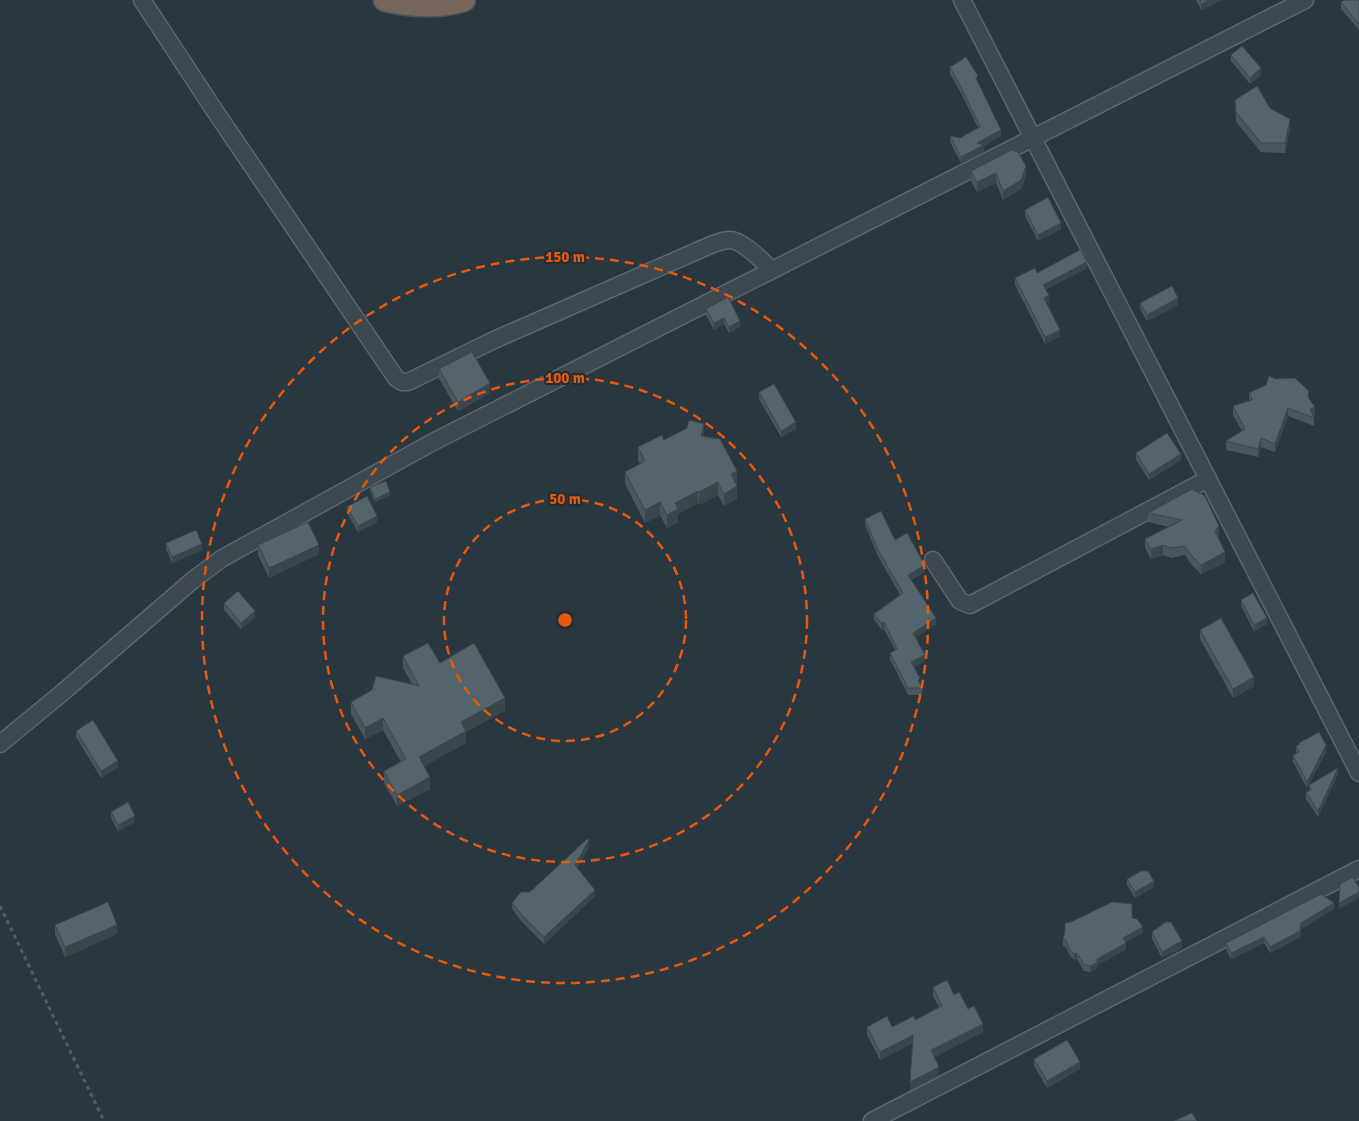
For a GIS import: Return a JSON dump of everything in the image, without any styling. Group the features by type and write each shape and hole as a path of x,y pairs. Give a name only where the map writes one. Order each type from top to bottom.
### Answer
{"highway":[{"path":"386,0 436,5 456,3 464,0"}],"street":[{"path":"142,0 385,362 396,378 402,382 408,382 494,340 713,244 730,239 738,242 748,248 772,270"},
{"path":"962,0 1359,773"},
{"path":"0,744 62,694 193,580 221,560 434,442 1305,0"},
{"path":"933,560 960,601 970,605 1208,479"},
{"path":"872,1121 1359,869"}],"path":[{"path":"0,906 104,1121"}],"building":[{"path":"1200,0 1209,0 1201,4"},
{"path":"1344,0 1359,0 1359,24 1341,2"},
{"path":"1242,46 1261,68 1250,78 1231,55"},
{"path":"966,57 978,76 976,78 1001,130 977,143 984,145 961,157 950,136 960,138 980,127 950,67"},
{"path":"1257,86 1270,108 1290,119 1285,143 1261,143 1236,112 1235,100"},
{"path":"1012,150 1018,152 1026,166 1021,180 1003,191 996,173 977,182 971,171"},
{"path":"1048,197 1061,223 1038,235 1025,210"},
{"path":"1080,250 1087,262 1043,285 1049,295 1044,298 1060,330 1045,337 1015,278 1035,268 1037,273"},
{"path":"1172,286 1178,298 1147,315 1140,303"},
{"path":"728,297 740,321 729,327 724,318 714,323 706,309"},
{"path":"472,352 490,383 458,402 439,369"},
{"path":"1269,376 1275,379 1295,378 1309,391 1308,397 1315,407 1310,409 1314,418 1288,408 1275,444 1261,438 1258,449 1226,441 1245,429 1233,406 1252,400 1249,393 1266,385"},
{"path":"774,384 796,422 781,431 759,392"},
{"path":"689,420 704,424 701,436 720,439 737,471 731,474 737,486 724,494 718,482 675,503 678,509 667,515 660,502 645,510 625,472 645,461 638,447 662,435 664,440 687,428"},
{"path":"1167,433 1181,454 1149,474 1136,453"},
{"path":"386,481 390,492 375,499 370,487"},
{"path":"1192,489 1205,496 1219,526 1215,531 1225,552 1201,565 1185,546 1172,548 1163,545 1151,549 1145,539 1182,520 1148,513"},
{"path":"367,496 377,516 358,526 347,507"},
{"path":"881,511 895,540 907,533 925,565 908,575 936,618 913,633 925,655 911,662 920,678 918,680 922,688 908,688 890,653 897,649 884,622 882,624 874,614 903,593 878,550 865,519"},
{"path":"308,522 319,545 269,568 258,545"},
{"path":"196,530 202,544 172,557 166,543"},
{"path":"238,591 255,611 241,623 224,603"},
{"path":"1253,593 1267,618 1254,625 1241,600"},
{"path":"1221,618 1254,677 1233,689 1200,630"},
{"path":"428,643 440,663 474,643 505,698 461,722 466,731 419,757 430,777 397,795 384,771 406,759 383,718 365,728 351,702 372,690 376,676 419,686 403,656"},
{"path":"93,720 118,761 101,771 76,731"},
{"path":"1319,732 1326,745 1307,782 1293,755 1299,752 1296,746 1299,743"},
{"path":"1338,768 1318,811 1306,792 1311,790 1309,785"},
{"path":"128,802 135,816 118,825 111,812"},
{"path":"587,839 589,840 575,865 595,890 544,937 512,903 521,892 530,892"},
{"path":"1141,871 1148,871 1154,881 1135,892 1127,879"},
{"path":"1353,877 1359,892 1339,903 1340,884"},
{"path":"1321,894 1334,903 1301,923 1300,931 1270,947 1264,937 1231,953 1226,943"},
{"path":"108,902 117,925 65,947 55,925"},
{"path":"1112,902 1132,904 1132,918 1137,919 1143,927 1123,938 1126,943 1097,959 1097,963 1090,966 1084,965 1077,953 1074,954 1066,940 1063,940 1065,923 1071,922"},
{"path":"1166,922 1171,922 1182,941 1162,952 1152,932"},
{"path":"947,980 954,995 959,992 968,1009 974,1006 983,1024 931,1050 939,1067 910,1082 913,1035 880,1052 867,1027 887,1016 892,1027 914,1016 915,1020 942,1006 933,987"},
{"path":"1067,1040 1080,1062 1047,1081 1034,1059"},
{"path":"1192,1113 1197,1121 1174,1121"}]}
